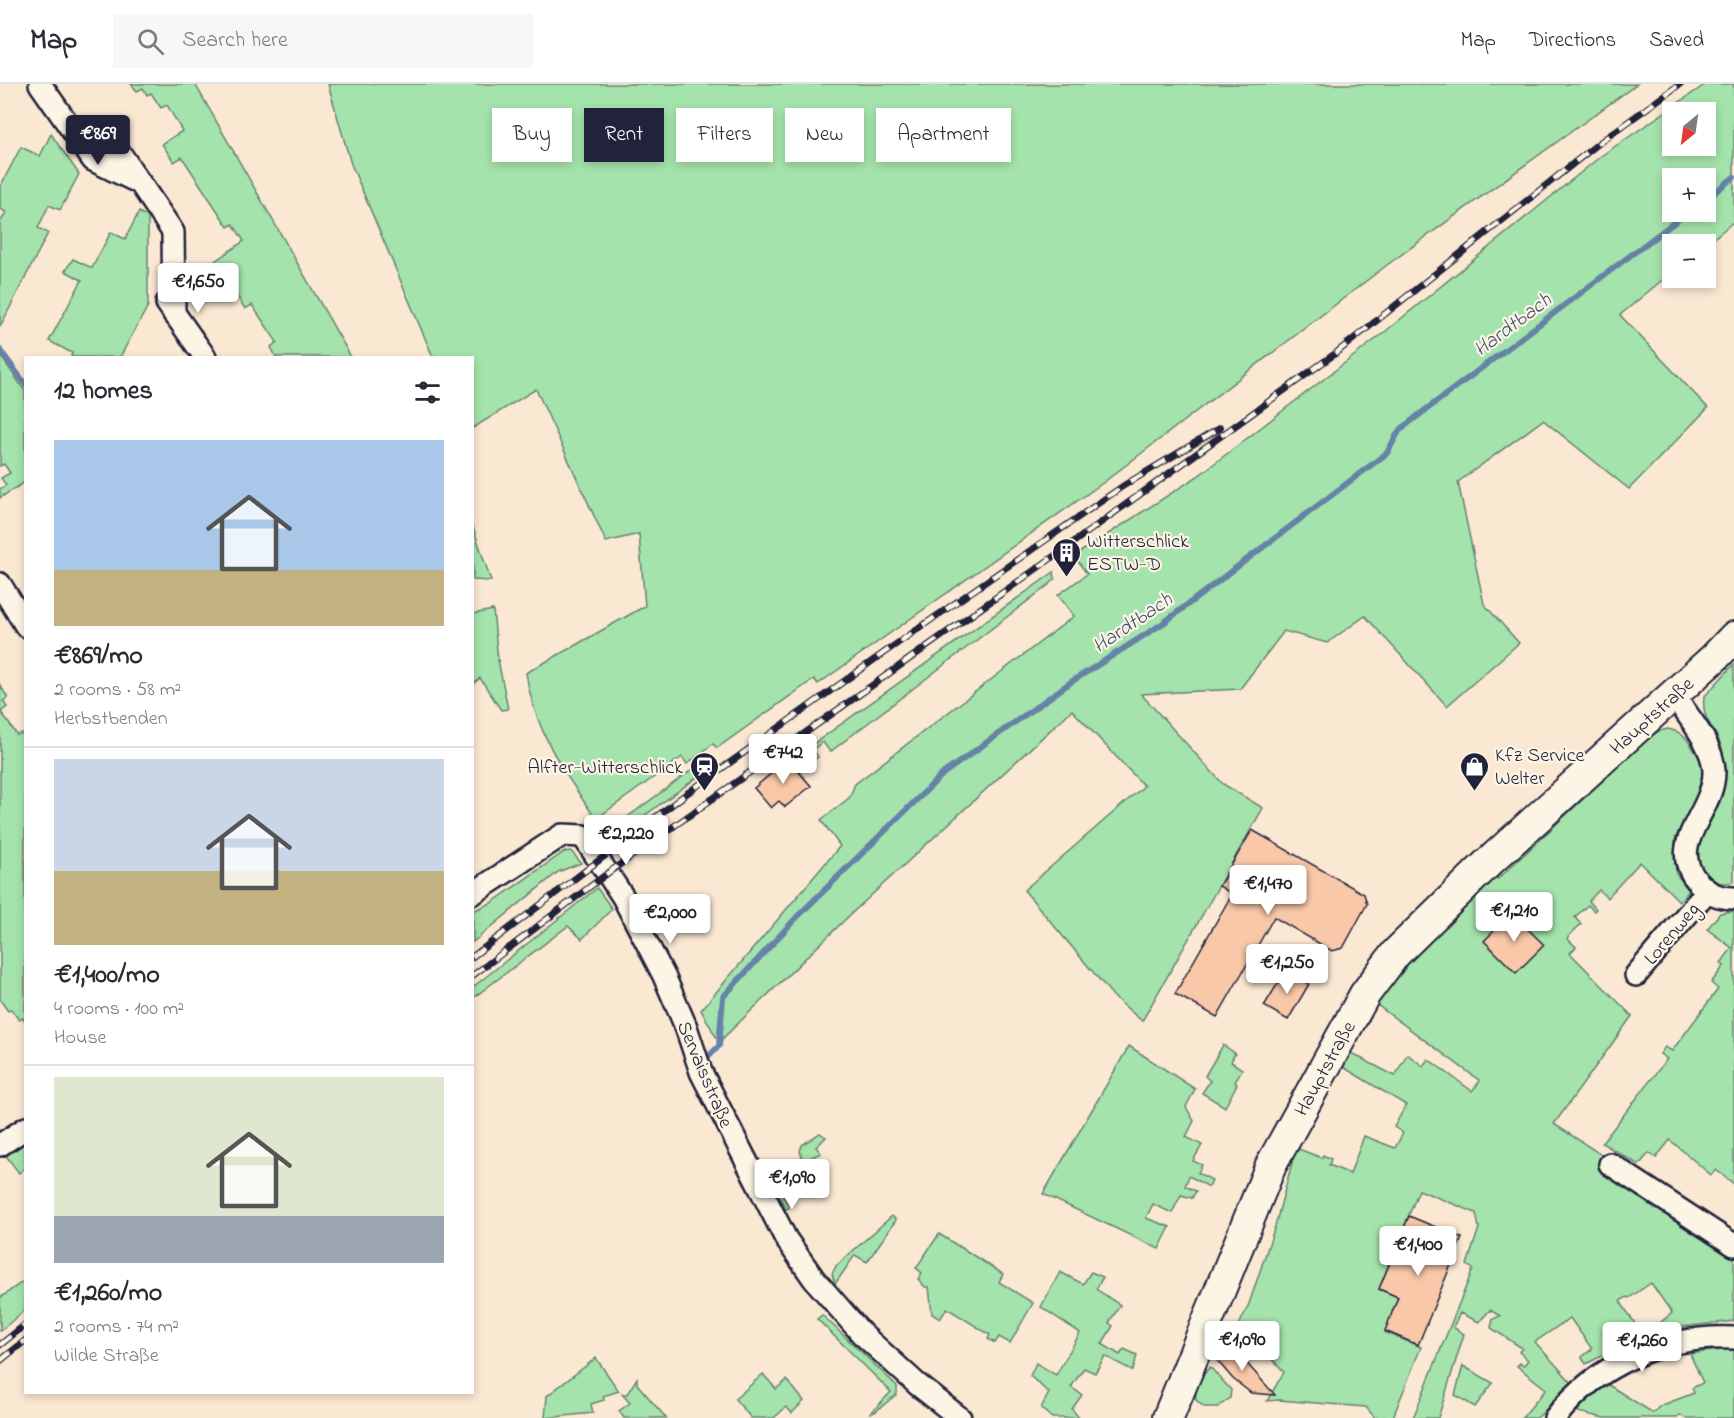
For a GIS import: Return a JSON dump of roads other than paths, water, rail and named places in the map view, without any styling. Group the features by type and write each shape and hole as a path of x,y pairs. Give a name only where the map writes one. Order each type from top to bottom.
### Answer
{"main road":[{"name":"Hauptstraße","path":"1168,1418 1271,1165 1365,994 1396,953 1480,870 1674,695 1734,637"}],"street":[{"path":"40,84 93,159 140,183 157,209 160,293 204,356"},
{"path":"0,585 24,623"},
{"name":"Lorenweg","path":"1674,695 1708,749 1714,771 1712,789 1687,841 1685,856 1690,873 1707,891 1716,896 1734,898"},
{"name":"Servaisstraße","path":"474,893 562,835 583,836 623,897 664,976 686,1027 701,1072 786,1239 814,1279 862,1334 917,1384 960,1418"},
{"name":"Lorenweg","path":"1636,975 1707,891"},
{"path":"0,1144 24,1129"},
{"path":"1610,1164 1734,1245"},
{"path":"1555,1418 1596,1376 1628,1357 1663,1346 1714,1337 1734,1338"}],"waterway":[{"name":"Hardtbach","path":"1716,191 1734,177"},
{"name":"Hardtbach","path":"707,1058 719,1046 723,997 797,917 944,773 1071,682 1162,624 1387,453 1399,431 1415,418 1675,222"},
{"path":"0,350 24,382"}],"railway":[{"path":"474,974 608,873 1336,353 1599,143 1680,84"},
{"path":"474,955 686,794 885,652 1123,486 1220,428"},
{"path":"0,1345 24,1326"},
{"path":"0,1361 24,1342"}],"place":[{"name":"Witterschlick ESTW-D","path":"1066,578"},
{"name":"Alfter-Witterschlick","path":"704,792"},
{"name":"Kfz Service Welter","path":"1474,792"}]}
